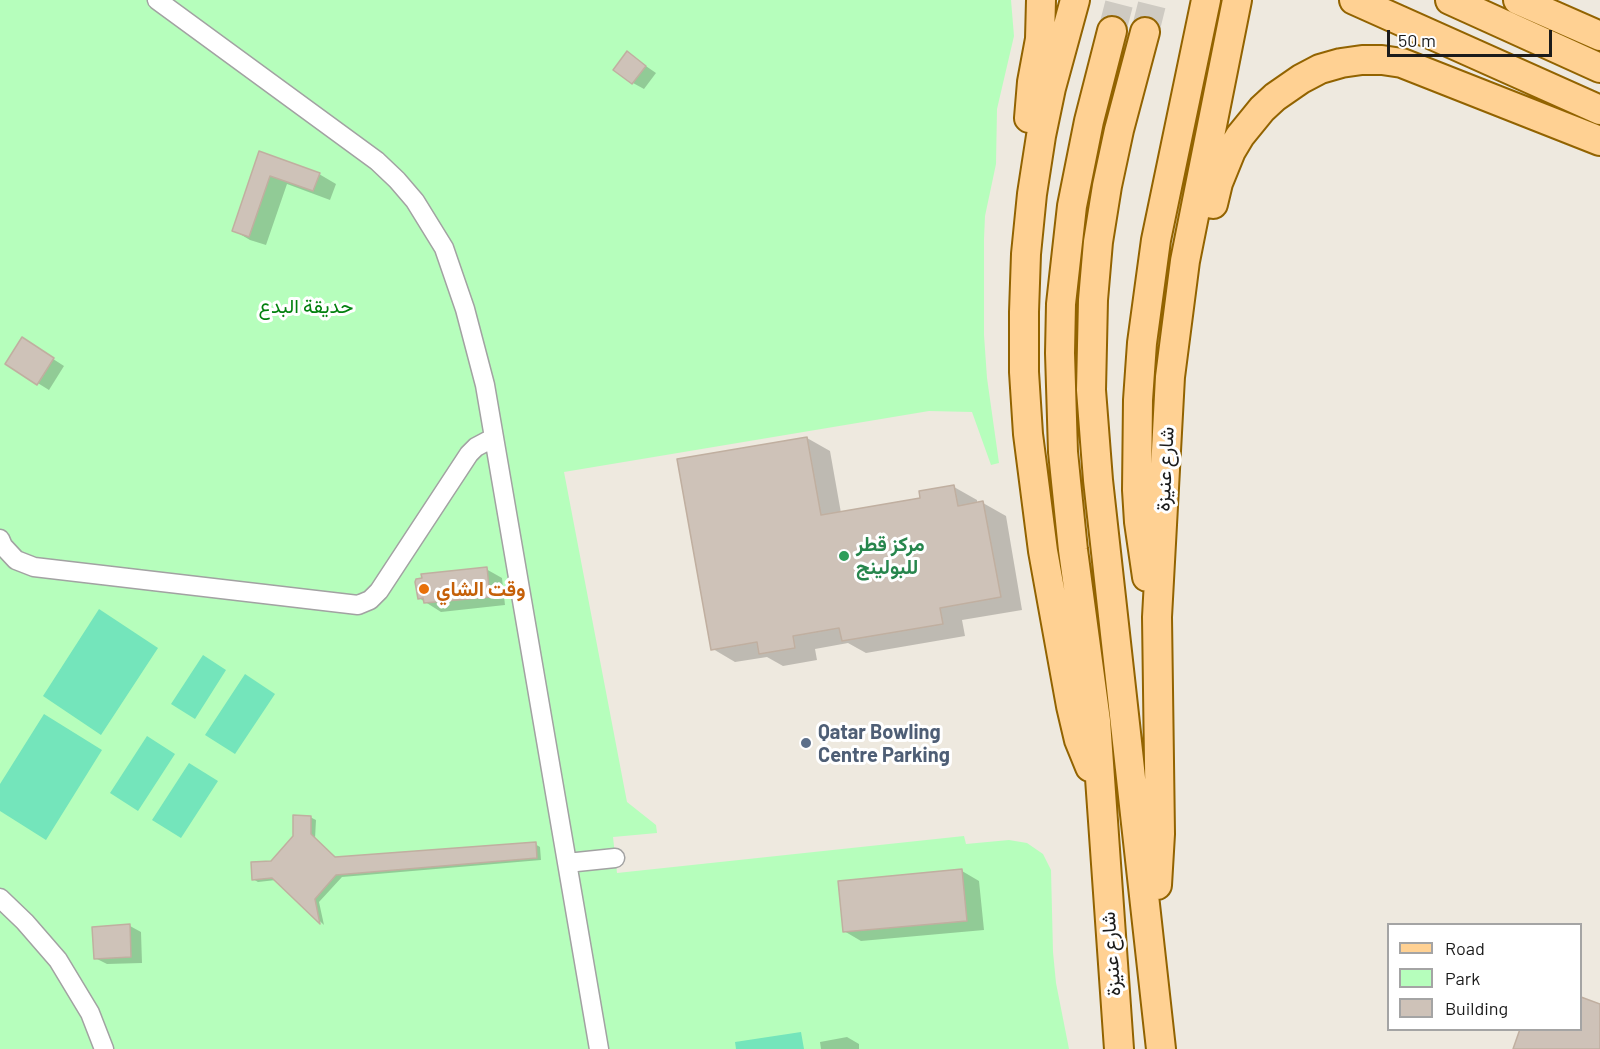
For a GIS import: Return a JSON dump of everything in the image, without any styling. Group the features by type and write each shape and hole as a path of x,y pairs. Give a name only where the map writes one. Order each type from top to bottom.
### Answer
{"main road":[{"path":"1032,194 1029,166 1029,110 1040,39 1041,0"},
{"name":"شارع عنيزة","path":"1075,0 1051,88 1032,194 1026,254 1025,382 1035,495 1052,607 1072,714 1082,748 1101,787"},
{"path":"1157,617 1143,554 1137,490 1138,400 1142,343 1156,240 1206,0"},
{"name":"شارع عنيزة","path":"1150,944 1160,834 1157,617 1166,435 1176,320 1195,203 1237,0"},
{"path":"1450,0 1600,68"},
{"path":"1518,0 1600,36"},
{"path":"1361,2 1600,110"},
{"name":"شارع عنيزة","path":"1112,31 1089,121 1072,206 1062,294 1060,403 1065,471 1096,721 1119,1049"},
{"name":"شارع عنيزة","path":"1145,32 1107,186 1098,242 1091,345 1095,446 1161,1049"},
{"path":"1176,320 1198,269 1218,183 1235,143 1250,122 1275,97 1320,69 1362,60 1402,63 1600,141"}],"street":[{"path":"157,0 356,144 391,173 415,201 444,248 454,273 476,347 599,1049"},
{"path":"0,539 16,560 34,567 358,605 370,600 379,591 469,454 476,447 493,438"},
{"path":"567,862 615,858"},
{"path":"0,898 25,922 58,960 90,1012 104,1049"}],"green space":[{"name":"حديقة البدع","path":"0,0 1011,0 1014,36 997,109 996,164 985,216 984,239 984,335 987,378 999,463 991,465 972,412 929,411 564,472 627,802 656,825 657,833 613,837 617,873 964,836 966,844 1009,840 1027,843 1043,854 1051,870 1056,983 1069,1049 0,1049"},
{"path":"99,609 158,648 101,735 43,696"},
{"path":"203,655 226,670 195,719 171,704"},
{"path":"245,674 275,694 235,754 205,735"},
{"path":"44,714 102,750 46,840 0,811 0,784"},
{"path":"147,736 175,754 138,811 110,793"},
{"path":"189,763 218,781 181,838 152,820"},
{"path":"801,1032 804,1049 736,1049 735,1042"}],"building":[{"path":"627,51 646,66 632,84 613,70"},
{"path":"259,151 320,173 313,191 270,176 249,237 232,231"},
{"path":"22,337 54,358 37,385 5,364"},
{"name":"مركز قطر للبولينج","path":"807,437 821,515 920,498 919,491 954,485 958,506 983,501 1001,597 940,608 943,624 842,641 839,628 793,636 795,648 759,654 757,642 711,650 677,459"},
{"path":"487,567 490,597 424,603 423,598 418,599 415,582 416,579 422,578 421,574"},
{"path":"293,815 311,816 311,834 335,857 536,842 537,858 336,875 315,899 320,924 272,878 252,880 251,862 271,861 293,836"},
{"path":"962,869 967,921 843,932 838,881"},
{"path":"130,924 131,957 94,959 92,927"},
{"path":"1582,997 1600,1004 1600,1049 1513,1049 1519,1031 1582,1031"}],"tunnel":[{"path":"1112,31 1120,0"},
{"path":"1145,32 1153,0"}],"place":[{"name":"مركز قطر للبولينج","path":"844,556"},
{"name":"وقت الشاي","path":"424,589"},
{"name":"Qatar Bowling Centre Parking","path":"806,743"}]}
